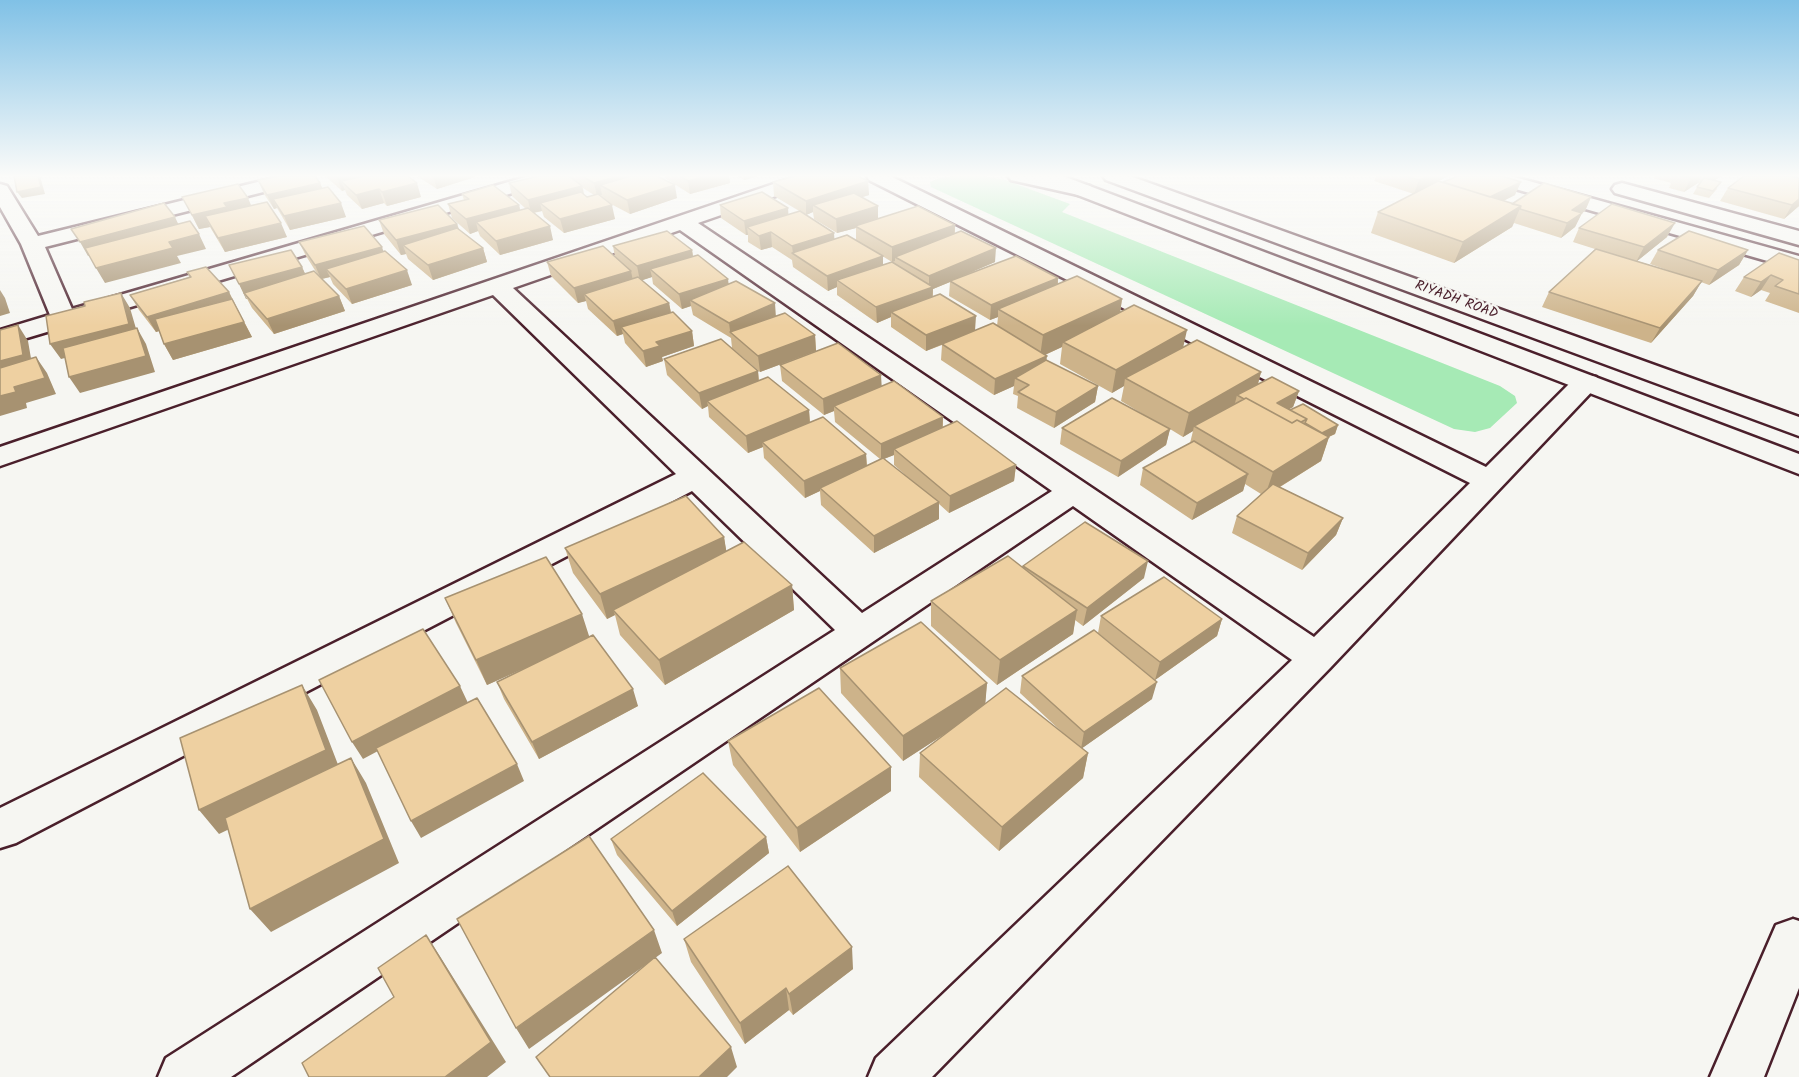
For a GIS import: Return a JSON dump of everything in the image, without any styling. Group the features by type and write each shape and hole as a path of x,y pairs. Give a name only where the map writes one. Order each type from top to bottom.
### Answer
{"street":[{"path":"21,226 32,244 64,319"},
{"path":"32,244 103,226"},
{"path":"0,338 379,226"},
{"path":"0,457 666,226"},
{"path":"689,226 1076,490 1317,658"},
{"path":"977,226 1490,481"},
{"path":"1179,226 1799,465"},
{"name":"RIYADH ROAD","path":"1250,226 1799,427"},
{"path":"1669,226 1799,263"},
{"path":"1757,226 1799,238"},
{"path":"497,286 859,632"},
{"path":"895,1077 1317,658 1586,383"},
{"path":"0,829 697,476"},
{"path":"185,1077 1076,490"},
{"path":"1737,1077 1793,942 1799,945"}],"green space":[{"path":"1016,226 1098,226 1500,386 1515,396 1517,403 1490,428 1475,432 1454,429"}],"building":[{"path":"81,226 140,226 80,242 71,229"},
{"path":"170,226 194,226 199,234 169,242 173,248 96,268 85,248"},
{"path":"211,226 267,226 218,238"},
{"path":"364,226 382,247 315,265 299,242"},
{"path":"384,226 448,226 396,240"},
{"path":"480,226 549,226 496,241"},
{"path":"824,226 834,233 792,246 771,232 759,236 747,227"},
{"path":"855,226 951,226 892,247"},
{"path":"1418,226 1488,226 1463,242"},
{"path":"1581,226 1671,226 1644,247 1579,228"},
{"path":"457,228 483,248 428,265 403,245"},
{"path":"667,231 692,250 637,266 613,246"},
{"path":"961,231 996,248 929,276 895,257"},
{"path":"1689,231 1748,250 1718,270 1658,250"},
{"path":"847,235 883,256 827,276 792,253"},
{"path":"603,246 631,271 574,288 547,262"},
{"path":"1596,249 1702,281 1660,328 1549,292"},
{"path":"291,250 302,267 239,284 229,265"},
{"path":"385,251 407,270 346,289 326,269"},
{"path":"1779,253 1799,260 1799,294 1775,286 1783,280 1771,275 1761,282 1744,277"},
{"path":"698,255 728,279 679,294 650,269"},
{"path":"1016,256 1058,278 991,305 950,281"},
{"path":"892,262 933,287 876,307 837,280"},
{"path":"206,267 229,292 147,317 130,295 191,277 187,272"},
{"path":"314,271 339,296 267,319 244,293"},
{"path":"1077,276 1122,299 1043,335 998,309"},
{"path":"638,277 669,303 613,321 584,294"},
{"path":"736,281 775,303 729,323 690,300"},
{"path":"121,293 129,324 50,344 46,316 85,306 84,302"},
{"path":"940,294 976,316 926,335 891,312"},
{"path":"232,299 244,322 164,344 155,319"},
{"path":"1134,305 1187,330 1116,370 1063,342"},
{"path":"673,312 692,331 656,342 660,346 643,351 621,327"},
{"path":"785,313 815,335 758,356 730,332"},
{"path":"993,323 1047,356 995,379 942,344"},
{"path":"18,325 23,355 0,361 0,330"},
{"path":"137,328 146,356 69,377 63,348"},
{"path":"721,339 758,371 699,393 664,359"},
{"path":"1197,340 1261,372 1189,413 1125,378"},
{"path":"838,343 881,375 823,399 780,365"},
{"path":"36,357 45,378 14,387 16,392 0,396 0,368"},
{"path":"1046,360 1098,386 1056,412 1018,392 1029,385 1015,378"},
{"path":"768,377 809,410 746,436 707,401"},
{"path":"1272,377 1299,391 1277,403 1307,419 1292,423 1237,395"},
{"path":"894,381 943,417 881,444 834,406"},
{"path":"1112,398 1170,429 1121,461 1062,428"},
{"path":"1246,398 1292,423 1297,420 1329,437 1273,472 1194,426"},
{"path":"1303,404 1338,425 1322,433 1305,423 1307,419 1290,410"},
{"path":"823,417 866,454 804,481 762,442"},
{"path":"957,421 1016,465 950,496 894,449"},
{"path":"1194,441 1248,474 1197,503 1143,468"},
{"path":"883,458 939,502 874,536 820,488"},
{"path":"1273,484 1343,518 1308,553 1237,516"},
{"path":"686,496 724,537 600,594 565,548"},
{"path":"1085,522 1148,561 1087,608 1023,566"},
{"path":"744,542 792,585 659,660 613,610"},
{"path":"1008,556 1077,610 1000,660 931,601"},
{"path":"546,557 582,614 476,660 445,598"},
{"path":"1164,577 1222,619 1160,662 1101,616"},
{"path":"921,622 987,683 903,736 840,668"},
{"path":"423,629 460,686 352,742 319,680"},
{"path":"1094,630 1157,682 1084,732 1022,676"},
{"path":"593,635 633,689 532,742 497,682"},
{"path":"302,685 326,750 199,810 180,738"},
{"path":"819,688 891,767 797,828 728,741"},
{"path":"1006,688 1088,753 1002,827 920,753"},
{"path":"477,698 517,764 411,821 376,748"},
{"path":"351,758 384,839 250,909 225,818"},
{"path":"703,773 766,837 672,911 611,839"},
{"path":"589,836 654,930 516,1028 457,919"},
{"path":"788,866 852,947 789,994 786,988 740,1023 684,939"},
{"path":"426,935 491,1042 445,1077 309,1077 302,1063 394,997 378,968"},
{"path":"655,957 731,1047 699,1077 550,1077 536,1057"}]}
